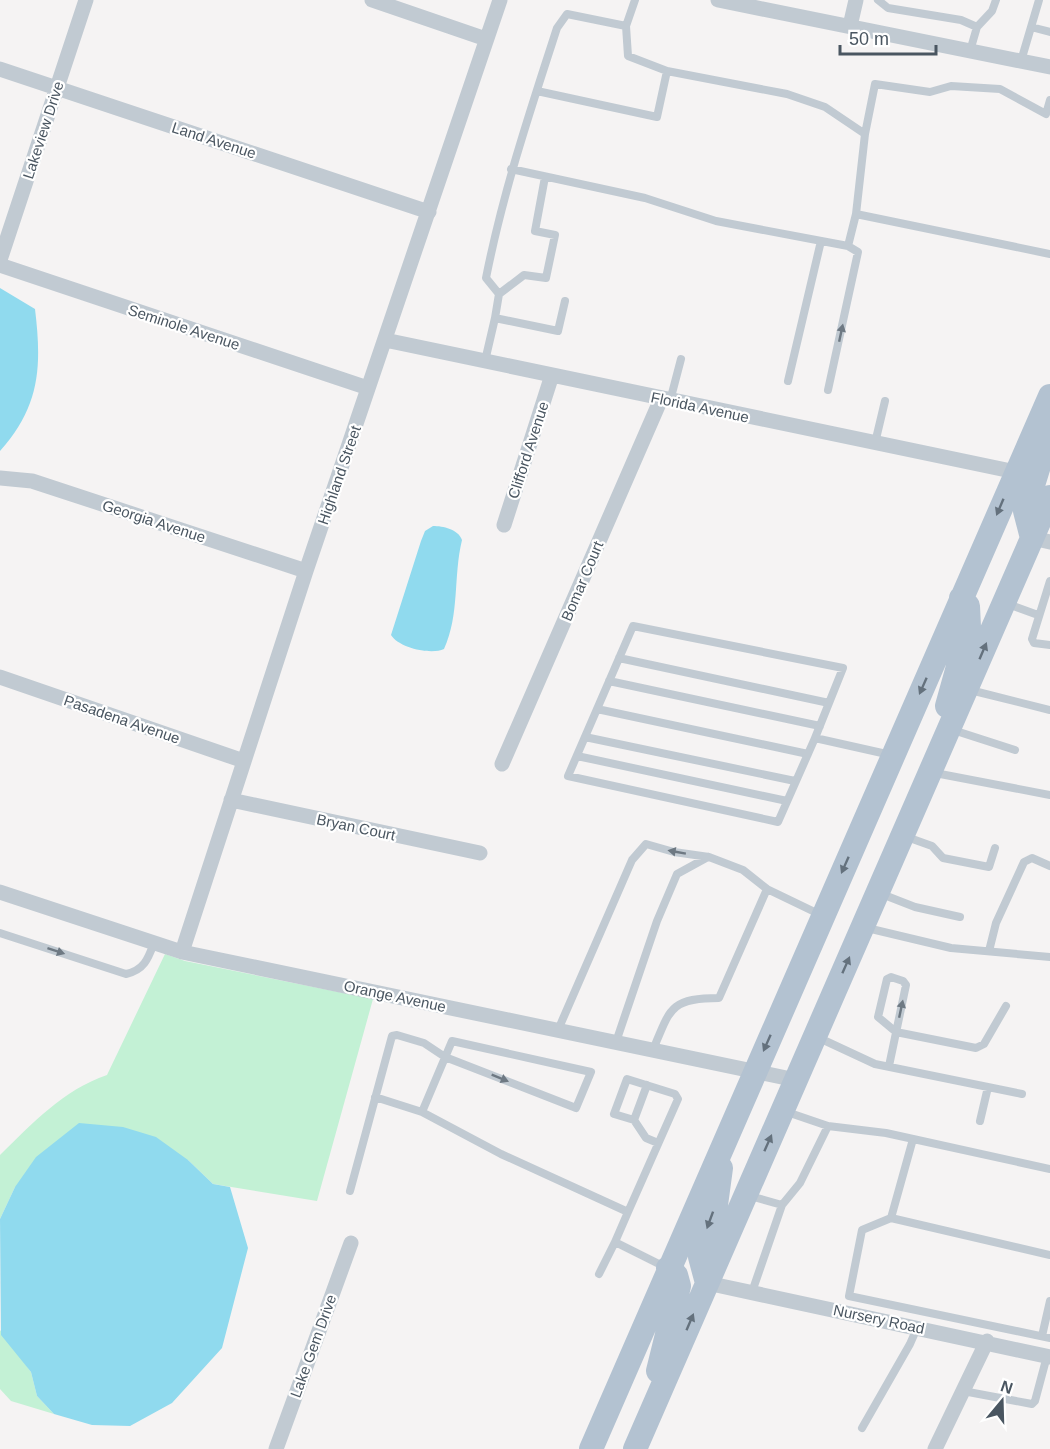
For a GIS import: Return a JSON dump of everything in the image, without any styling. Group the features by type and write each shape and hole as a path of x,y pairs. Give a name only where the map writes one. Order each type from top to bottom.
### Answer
{"main road":[{"path":"591,1449 1050,396"},
{"path":"1041,540 1025,511 1050,430"},
{"path":"635,1449 1004,603 1041,540 1050,497"},
{"path":"933,766 955,670 969,627 968,606 961,598"},
{"path":"707,1283 700,1257 702,1243 716,1205 724,1142"},
{"path":"650,1414 664,1341 679,1286 676,1275 668,1268"}],"street":[{"name":"Lakeview Drive","path":"0,260 86,0"},
{"path":"372,0 486,39"},
{"name":"Highland Street","path":"182,952 306,572 500,0"},
{"path":"718,0 1050,67"},
{"path":"850,26 856,0"},
{"name":"Land Avenue","path":"0,69 429,212"},
{"name":"Seminole Avenue","path":"0,265 368,388"},
{"name":"Florida Avenue","path":"385,340 1016,472"},
{"name":"Clifford Avenue","path":"504,525 552,375"},
{"name":"Bomar Court","path":"502,764 666,400"},
{"name":"Georgia Avenue","path":"0,478 32,481 306,572"},
{"name":"Pasadena Avenue","path":"0,677 244,761"},
{"name":"Bryan Court","path":"231,800 480,853"},
{"name":"Orange Avenue","path":"0,892 182,952 796,1080"},
{"name":"Lake Gem Drive","path":"276,1449 351,1243"},
{"name":"Nursery Road","path":"707,1283 1049,1356"},
{"path":"935,1449 987,1341"}],"lane":[{"path":"635,0 626,26 628,56 667,71 787,94 825,107 866,134"},
{"path":"970,51 977,27 992,11 996,0"},
{"path":"1021,61 1039,0"},
{"path":"881,3 962,20 977,27"},
{"path":"499,294 486,278 511,169 557,28 567,14 626,26"},
{"path":"1031,27 1050,32"},
{"path":"537,91 657,117 667,71"},
{"path":"848,246 856,214 875,84 930,92 951,86 1000,89 1046,114 1050,100"},
{"path":"511,169 645,198 716,221 848,246 858,252 828,390"},
{"path":"485,361 499,294 524,275 546,278 555,235 535,231 545,177"},
{"path":"856,214 1050,254"},
{"path":"788,381 821,241"},
{"path":"495,318 558,331 565,301"},
{"path":"666,400 681,359"},
{"path":"876,443 885,401"},
{"path":"1050,581 1032,639 1034,643 1050,645"},
{"path":"1004,603 1038,615"},
{"path":"633,626 843,668 778,822 568,776 619,658 633,626"},
{"path":"619,658 829,703"},
{"path":"609,681 820,726"},
{"path":"966,689 1050,710"},
{"path":"597,710 807,754"},
{"path":"949,728 1015,750"},
{"path":"585,737 795,781"},
{"path":"814,738 892,756"},
{"path":"577,756 787,801"},
{"path":"933,766 1050,795"},
{"path":"903,836 932,846 943,858 989,867 995,848"},
{"path":"558,1030 632,860 646,844 674,852 709,857 743,870 767,889 823,915"},
{"path":"616,1042 657,921 677,874 709,857"},
{"path":"989,951 996,923 1024,862 1032,858 1050,866"},
{"path":"653,1050 670,1009 692,998 718,998 767,889"},
{"path":"878,892 915,907 960,917"},
{"path":"863,927 951,948 1050,957"},
{"path":"0,933 126,974 138,972 146,962 154,943"},
{"path":"889,1066 896,1032 906,985 903,981 891,977 887,980 878,1017 896,1032 976,1048 984,1044 1006,1005"},
{"path":"350,1191 392,1036 397,1035 424,1043 445,1057 576,1108 591,1072 452,1041 445,1057 422,1112"},
{"path":"815,1036 875,1064 1022,1094"},
{"path":"599,1274 678,1100 675,1094 627,1079 614,1114 634,1120 646,1138 658,1143"},
{"path":"634,1120 647,1085"},
{"path":"980,1121 988,1087"},
{"path":"375,1097 422,1112 501,1154 627,1212"},
{"path":"783,1111 828,1126 913,1139 1050,1169"},
{"path":"752,1292 782,1205 800,1183 828,1126"},
{"path":"891,1218 913,1139"},
{"path":"746,1195 782,1205"},
{"path":"845,1312 862,1230 891,1218 1050,1255"},
{"path":"615,1242 668,1268"},
{"path":"849,1296 1046,1337 1050,1301"},
{"path":"862,1428 910,1344 917,1327"},
{"path":"963,1391 1032,1404 1049,1356"}],"green space":[{"path":"165,954 185,961 373,999 317,1201 213,1184 188,1160 15,1187 0,1219 0,1155 63,1098 91,1081 107,1075"},
{"path":"0,1330 31,1372 37,1396 54,1414 11,1401 0,1389"}],"water":[{"path":"0,288 35,309 38,368 30,402 23,418 0,451"},
{"path":"433,526 454,531 462,540 449,636 444,649 424,651 401,644 391,635 421,541 425,531"},
{"path":"79,1123 123,1127 156,1137 188,1160 213,1184 230,1187 248,1248 222,1348 172,1403 130,1426 92,1425 54,1414 37,1396 31,1372 1,1335 0,1219 15,1187 36,1157"}]}
